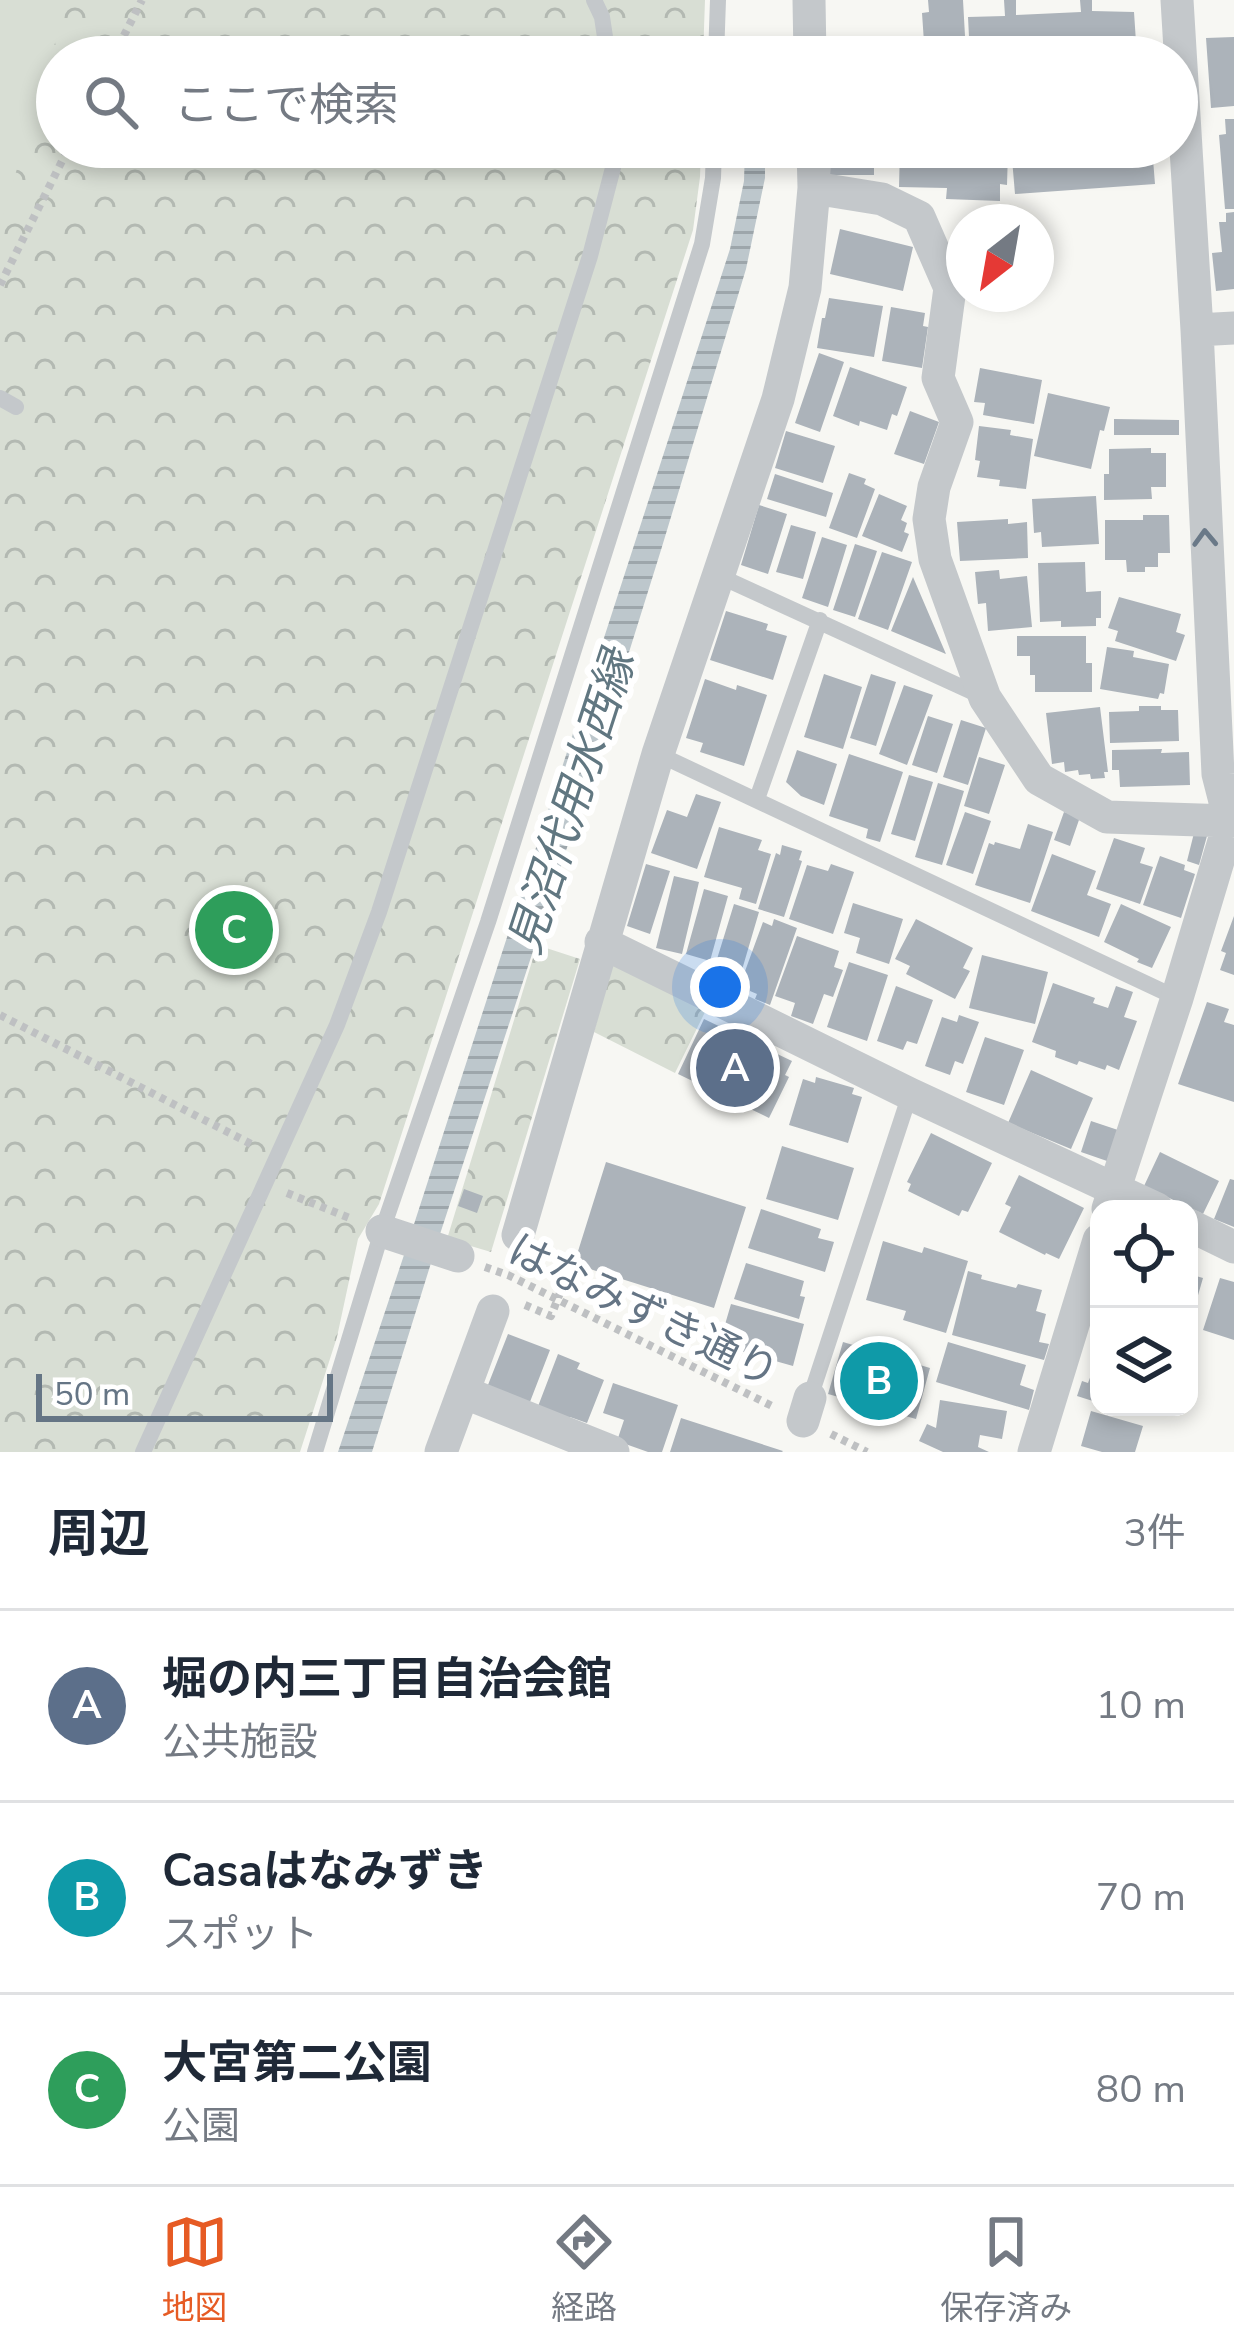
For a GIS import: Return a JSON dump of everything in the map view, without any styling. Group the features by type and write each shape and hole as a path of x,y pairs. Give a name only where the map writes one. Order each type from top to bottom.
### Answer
{"street":[{"path":"809,0 810,36"},
{"path":"1177,0 1179,36"},
{"path":"518,1235 658,754 778,399 805,288 814,168"},
{"path":"602,942 1112,1199 1230,821 1221,596 1187,168"},
{"path":"814,188 882,199 920,217 950,288 938,377 957,422 928,519 935,559 986,698 1039,779 1107,818 1230,821"},
{"path":"1197,330 1234,328"},
{"path":"1198,1229 1234,1246"},
{"path":"387,1233 458,1256"},
{"path":"1034,1452 1090,1269"},
{"path":"441,1452 493,1311"},
{"path":"463,1392 613,1452"}],"lane":[{"path":"594,0 605,36"},
{"path":"717,36 718,0"},
{"path":"143,1452 338,1024 379,912 590,256 613,168"},
{"path":"315,1452 689,286 702,244 713,168"},
{"path":"717,575 986,698"},
{"path":"757,799 820,620"},
{"path":"658,754 1177,998"},
{"path":"806,1409 910,1094"}],"path":[{"path":"124,36 142,0"},
{"path":"0,285 58,168"},
{"path":"0,1015 277,1158"},
{"path":"266,1185 387,1233"},
{"name":"はなみずき通り","path":"458,1256 806,1409 867,1452"}],"green space":[{"path":"0,0 705,0 704,36 36,36 36,168 700,168 693,230 379,1204 358,1239 337,1337 300,1452 0,1452"},
{"path":"0,0 68,0 57,36 36,36 36,106 0,225"},
{"path":"537,945 580,959 491,1252 447,1239"},
{"path":"612,964 706,1010 675,1073 594,1032"}],"water":[{"name":"見沼代用水西縁","path":"744,168 765,168 746,269 584,796 372,1452 338,1452 730,249"}],"building":[{"path":"928,0 963,0 965,36 924,36 922,13 929,12"},
{"path":"1004,0 1016,0 1016,15 1081,12 1080,0 1092,0 1092,11 1134,12 1136,36 969,36 968,17 1005,16"},
{"path":"1234,37 1234,106 1211,108 1206,38"},
{"path":"1225,119 1234,119 1234,209 1225,209 1219,135 1226,134"},
{"path":"830,168 874,168 874,175 830,175"},
{"path":"899,168 1008,168 1007,185 1000,184 1000,201 946,199 947,188 899,187"},
{"path":"1013,168 1154,168 1155,184 1015,194"},
{"path":"1234,212 1234,289 1216,291 1212,253 1222,252 1219,222 1226,222 1226,213"},
{"path":"840,229 913,247 903,291 830,274"},
{"path":"829,298 883,306 874,357 817,348"},
{"path":"891,307 925,313 923,326 928,327 922,368 882,361"},
{"path":"819,353 844,362 820,432 795,423"},
{"path":"850,367 907,387 887,430 833,416"},
{"path":"980,368 1042,380 1034,424 983,415 985,403 974,402"},
{"path":"1048,393 1110,407 1091,469 1034,456"},
{"path":"910,411 939,422 924,464 894,454"},
{"path":"1114,419 1179,420 1179,435 1114,435"},
{"path":"979,426 1011,430 1010,435 1033,439 1026,489 977,477"},
{"path":"786,431 835,446 823,483 775,468"},
{"path":"1151,448 1151,453 1166,453 1166,487 1151,487 1152,499 1104,500 1109,449"},
{"path":"849,473 866,479 864,484 875,489 857,538 829,528"},
{"path":"775,474 833,493 826,517 767,499"},
{"path":"879,494 907,506 901,520 907,523 904,532 909,534 902,552 862,536"},
{"path":"1096,496 1099,544 1042,547 1041,532 1034,533 1032,499"},
{"path":"759,505 787,514 768,574 741,565"},
{"path":"1143,515 1169,515 1170,553 1158,553 1158,567 1127,572 1126,560 1105,560 1105,520 1143,520"},
{"path":"1008,519 1008,524 1027,522 1028,558 960,561 957,522"},
{"path":"791,525 816,532 803,579 776,572"},
{"path":"822,537 847,545 828,607 802,598"},
{"path":"855,544 877,551 855,617 833,610"},
{"path":"882,552 912,562 888,630 858,619"},
{"path":"1085,562 1086,592 1101,591 1101,618 1096,618 1096,626 1040,622 1038,563"},
{"path":"999,570 1000,579 1027,576 1032,627 988,631 986,603 978,604 975,572"},
{"path":"913,577 946,654 891,631"},
{"path":"1119,597 1181,614 1176,632 1185,635 1176,661 1115,641 1118,631 1108,628"},
{"path":"726,611 768,624 766,630 787,636 773,680 710,660"},
{"path":"1017,636 1086,636 1092,692 1035,692 1030,656 1017,656"},
{"path":"1107,647 1169,664 1164,694 1158,699 1100,689"},
{"path":"824,674 862,687 843,749 804,737"},
{"path":"871,674 896,682 876,746 850,738"},
{"path":"705,679 767,695 744,766 700,752 703,743 686,738"},
{"path":"904,685 933,695 907,765 879,754"},
{"path":"1139,706 1178,710 1179,741 1110,743 1109,712 1139,711"},
{"path":"1100,707 1105,778 1091,779 1078,770 1065,772 1064,762 1052,764 1046,713"},
{"path":"928,716 953,724 937,773 912,765"},
{"path":"961,720 986,728 968,785 943,777"},
{"path":"1162,749 1161,753 1189,752 1190,785 1120,787 1119,770 1112,770 1112,750"},
{"path":"797,750 837,764 824,805 801,796 786,782"},
{"path":"849,754 903,772 880,842 866,838 868,829 829,816"},
{"path":"979,757 1005,765 989,814 964,806"},
{"path":"909,775 933,782 915,841 891,834"},
{"path":"938,783 964,791 942,865 915,857"},
{"path":"696,794 721,802 697,869 651,853 667,810 687,817"},
{"path":"965,812 991,821 973,874 946,865"},
{"path":"1064,812 1080,817 1070,846 1054,840"},
{"path":"1028,824 1053,832 1030,903 975,885 989,843 1020,849"},
{"path":"719,827 762,840 758,850 771,854 756,904 739,899 742,888 704,877"},
{"path":"1194,833 1207,836 1199,865 1187,861"},
{"path":"1114,838 1145,848 1140,863 1153,867 1140,904 1096,889"},
{"path":"782,845 802,851 784,917 758,909"},
{"path":"1052,854 1096,871 1087,895 1111,904 1099,937 1031,911"},
{"path":"1160,856 1195,874 1181,918 1143,905"},
{"path":"646,864 670,871 650,934 627,926"},
{"path":"831,864 854,872 833,934 789,919 807,865 828,871"},
{"path":"674,876 699,882 682,954 656,948"},
{"path":"704,889 728,896 710,961 686,954"},
{"path":"853,903 903,919 889,964 856,953 860,938 844,933"},
{"path":"734,904 759,912 739,980 713,972"},
{"path":"1121,904 1171,927 1152,968 1104,942"},
{"path":"1234,916 1234,975 1220,970 1226,953 1221,951"},
{"path":"774,919 797,928 770,1005 755,999 757,994 750,991 748,997 737,993 763,922 772,926"},
{"path":"916,919 973,948 963,968 970,971 955,999 906,974 910,966 895,959"},
{"path":"797,936 839,951 834,967 843,970 833,997 824,994 813,1024 791,1016 795,1003 775,996"},
{"path":"982,955 1048,972 1035,1024 969,1008"},
{"path":"849,962 888,975 867,1041 827,1027"},
{"path":"1053,983 1095,998 1093,1003 1108,1008 1116,986 1133,992 1124,1017 1137,1021 1119,1070 1079,1061 1077,1065 1032,1042"},
{"path":"896,986 933,1000 917,1044 907,1041 903,1050 877,1041"},
{"path":"1207,1002 1229,1009 1224,1022 1234,1025 1234,1102 1178,1084"},
{"path":"959,1015 979,1022 963,1064 955,1061 950,1075 925,1066 942,1017 957,1022"},
{"path":"704,1019 792,1061 769,1118 678,1074"},
{"path":"985,1037 1024,1050 1004,1105 966,1092"},
{"path":"1031,1070 1093,1098 1071,1149 1008,1123"},
{"path":"816,1077 854,1088 852,1094 862,1097 848,1143 789,1125 803,1079 815,1083"},
{"path":"1091,1121 1118,1130 1107,1161 1081,1152"},
{"path":"931,1133 992,1163 968,1212 962,1210 959,1216 908,1191 911,1184 907,1182"},
{"path":"782,1146 854,1168 838,1220 766,1199"},
{"path":"1160,1152 1219,1181 1203,1214 1198,1212 1198,1200 1174,1200 1144,1186"},
{"path":"606,1162 746,1207 714,1308 574,1264"},
{"path":"1019,1175 1084,1208 1059,1259 999,1232 1011,1207 1005,1204"},
{"path":"1230,1179 1234,1180 1234,1227 1214,1219"},
{"path":"464,1189 483,1196 477,1213 458,1206"},
{"path":"761,1209 821,1229 818,1238 834,1242 825,1272 748,1248"},
{"path":"883,1241 968,1261 946,1333 903,1320 906,1311 866,1300"},
{"path":"746,1263 804,1281 799,1319 734,1299"},
{"path":"968,1271 1016,1288 1018,1284 1042,1290 1036,1311 1046,1314 1039,1342 1049,1344 1044,1360 952,1335"},
{"path":"1220,1278 1234,1282 1234,1340 1203,1330"},
{"path":"731,1304 804,1324 793,1366 719,1345"},
{"path":"508,1334 550,1350 528,1407 486,1390"},
{"path":"843,1342 930,1368 916,1419 828,1394"},
{"path":"948,1342 1026,1365 1020,1385 1034,1390 1029,1410 936,1382"},
{"path":"558,1354 580,1363 577,1369 604,1380 587,1423 537,1409"},
{"path":"1090,1378 1090,1400 1077,1396 1082,1381 1088,1383"},
{"path":"613,1383 678,1405 662,1452 617,1441 624,1420 603,1413"},
{"path":"940,1400 1007,1411 1002,1439 980,1435 978,1447 989,1452 943,1452 919,1441 927,1424 936,1428"},
{"path":"1090,1414 1143,1426 1135,1452 1102,1452 1081,1446"},
{"path":"681,1418 783,1451 670,1452"}],"place":[{"name":"大宮第二公園","path":"234,930"},
{"name":"堀の内三丁目自治会館","path":"735,1068"},
{"name":"Casaはなみずき","path":"879,1381"}]}
